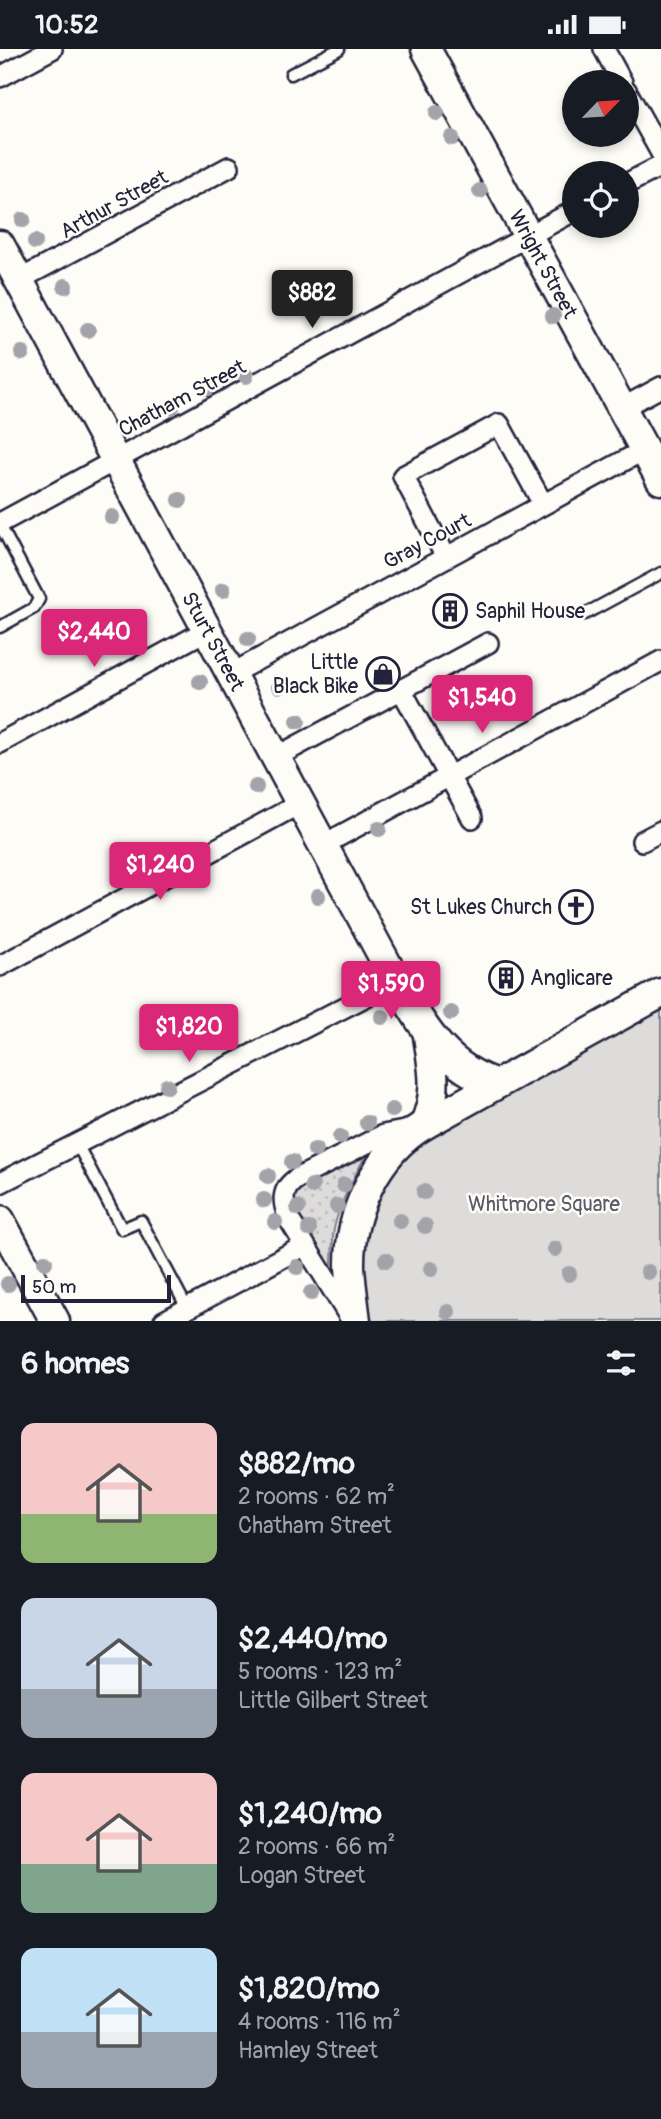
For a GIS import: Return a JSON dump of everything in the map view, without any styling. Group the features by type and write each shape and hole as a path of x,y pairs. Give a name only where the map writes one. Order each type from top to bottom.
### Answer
{"street":[{"path":"0,77 52,49"},
{"name":"Wright Street","path":"426,49 661,480"},
{"path":"604,49 615,70"},
{"path":"639,113 661,153"},
{"path":"639,177 661,166"},
{"name":"Arthur Street","path":"19,280 229,167"},
{"name":"Chatham Street","path":"0,524 562,218"},
{"name":"Sturt Street","path":"0,245 428,1036 466,1071 497,1084"},
{"path":"622,408 661,387"},
{"path":"446,557 403,476 487,430 499,424 543,504"},
{"name":"Gray Court","path":"231,674 644,450"},
{"path":"0,743 207,630"},
{"path":"276,757 488,643"},
{"path":"323,845 661,660"},
{"path":"401,689 472,818"},
{"path":"0,966 300,803"},
{"path":"642,841 661,831"},
{"path":"0,1183 396,981"},
{"path":"354,1321 350,1268 353,1234 363,1199 391,1152 420,1127 661,993"},
{"name":"Sturt Street","path":"420,1127 432,1106 434,1089 428,1036"},
{"path":"354,1321 304,1246 285,1207 284,1193 290,1183 383,1135 420,1127"},
{"path":"0,1220 55,1321"},
{"path":"164,1321 304,1246"}],"lane":[{"path":"291,74 339,49"},
{"path":"0,524 40,599 34,608 0,627"},
{"path":"585,614 661,573"},
{"path":"77,1143 122,1229 141,1221 187,1308"}],"green space":[{"name":"Whitmore Square","path":"661,1007 661,1321 369,1321 363,1285 364,1236 383,1183 414,1146"},
{"path":"367,1153 337,1219 333,1234 331,1273 294,1208 293,1199 297,1190"}],"place":[{"name":"Saphil House","path":"450,611"},
{"name":"Little Black Bike","path":"383,674"},
{"name":"St Lukes Church","path":"576,907"},
{"name":"Anglicare","path":"506,978"}]}
